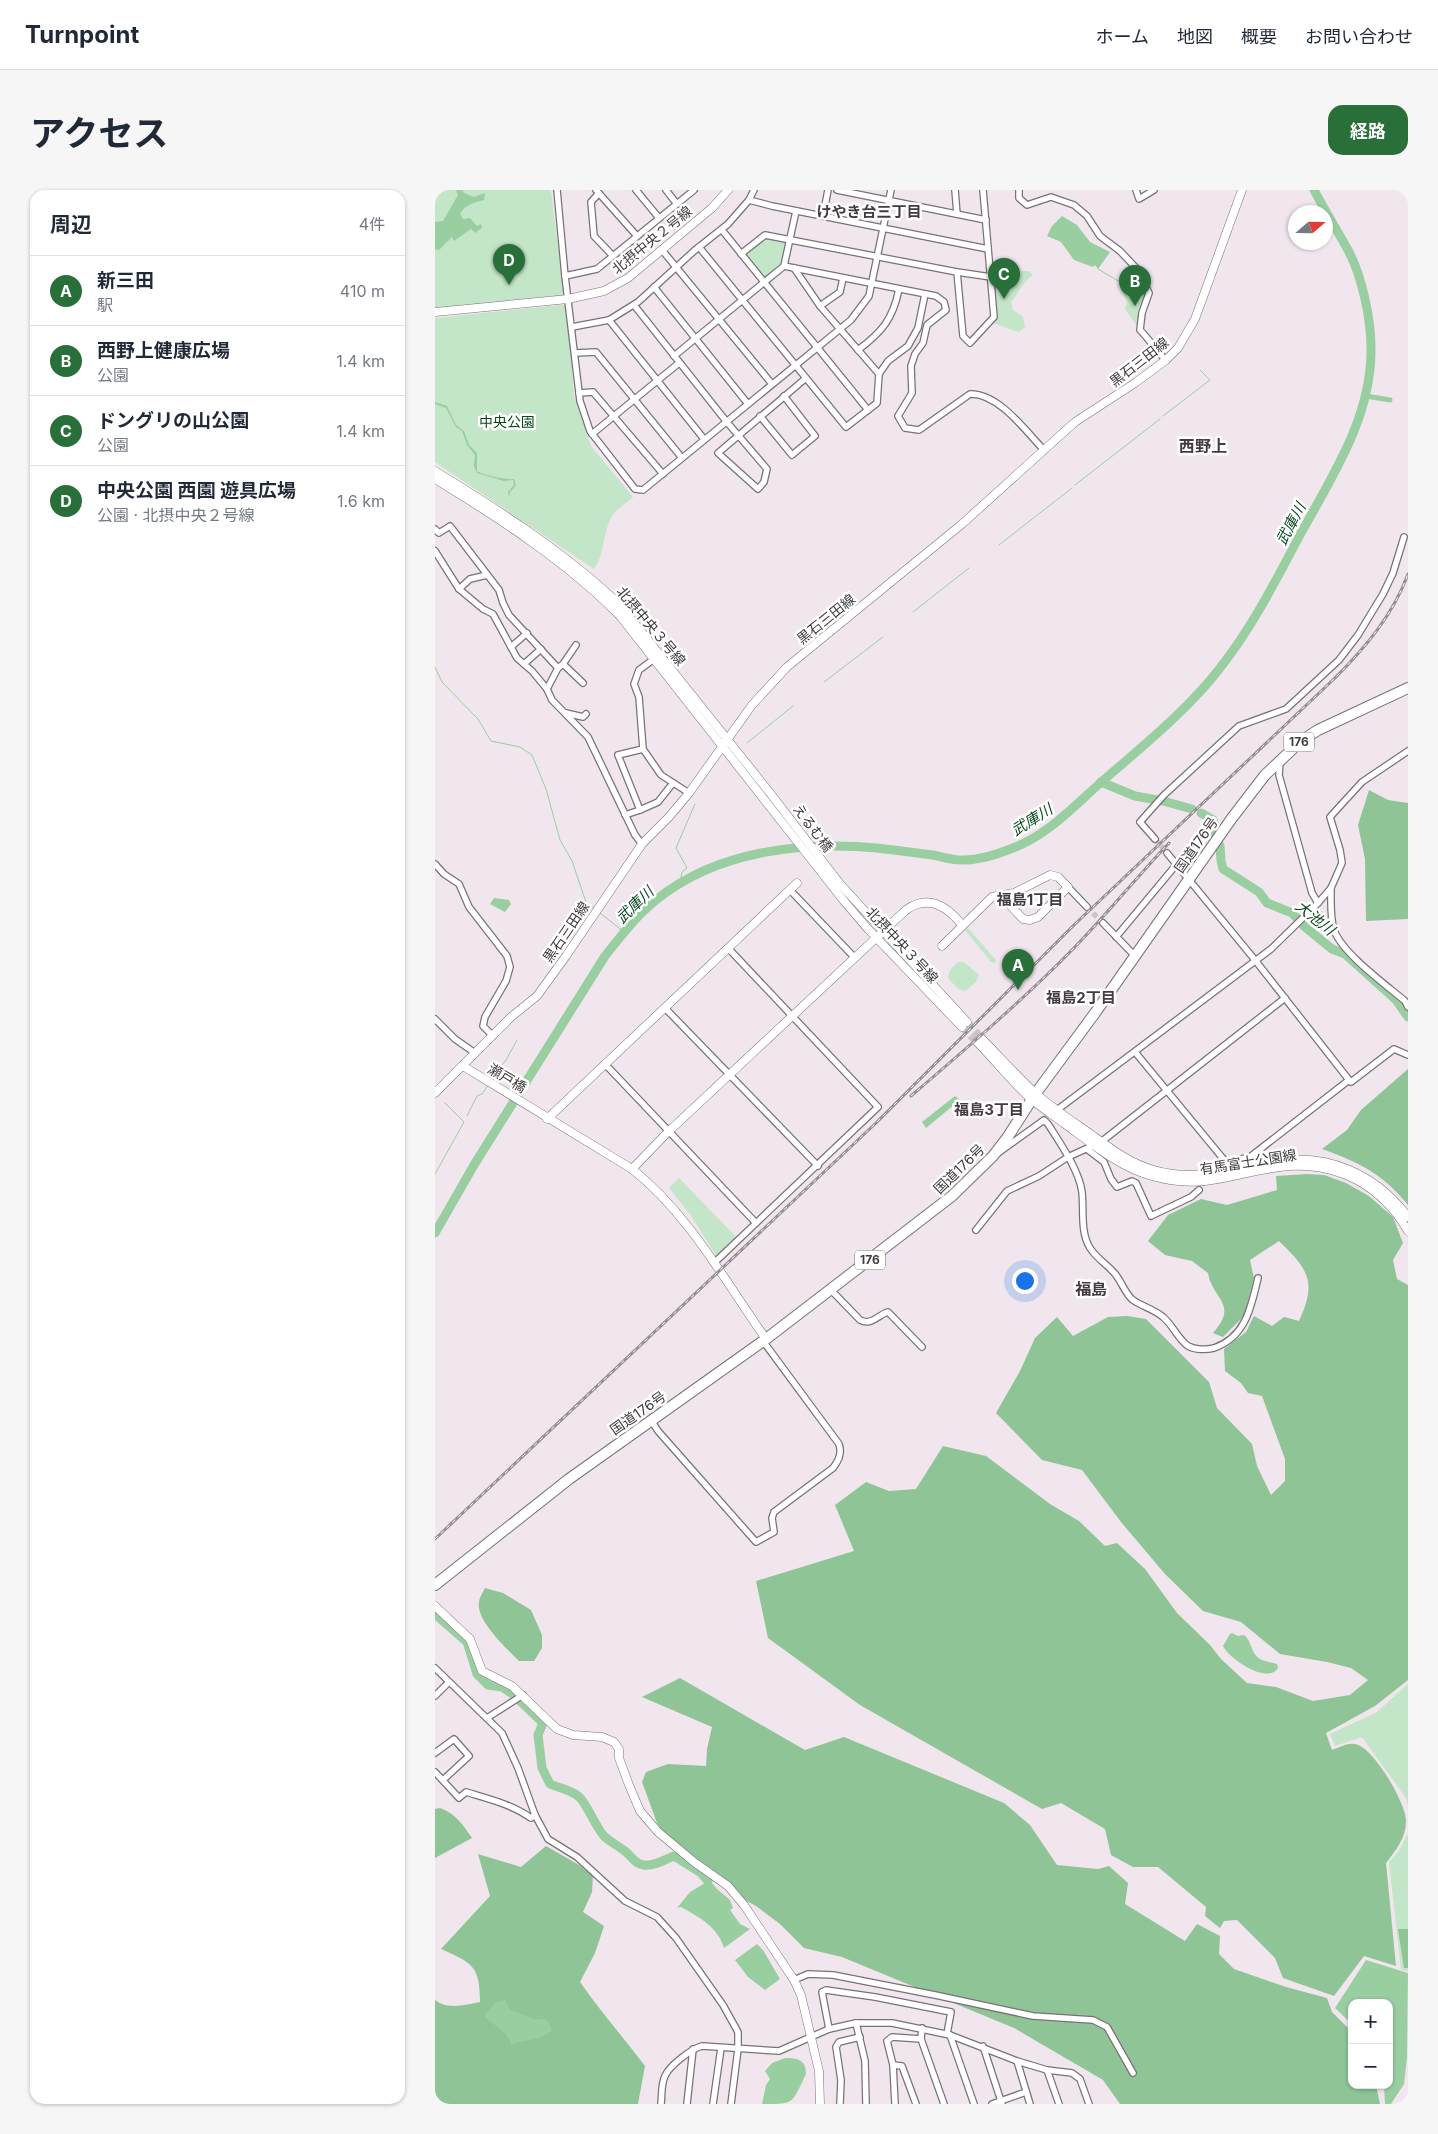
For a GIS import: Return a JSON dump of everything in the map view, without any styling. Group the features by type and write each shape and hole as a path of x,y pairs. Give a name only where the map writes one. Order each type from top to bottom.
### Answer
{"highway":[{"name":"国道176号","path":"435,1585 569,1479 765,1340 952,1196 993,1156 1007,1138 1034,1096 1255,786 1301,741 1318,730 1408,688"}],"street":[{"path":"557,190 580,401 592,434 635,489 643,490 851,320 869,296 891,190"},
{"path":"636,190 659,218"},
{"path":"666,190 677,204"},
{"path":"565,276 597,269 694,190"},
{"name":"北摂中央２号線","path":"435,312 568,299 604,291 628,278 712,208 728,190"},
{"path":"572,327 609,320 634,305 699,247 722,230 749,200 754,190"},
{"path":"823,216 828,190"},
{"path":"837,190 985,220"},
{"path":"955,190 957,214"},
{"path":"957,272 963,336 970,342 994,317 983,190"},
{"path":"1019,190 1019,198 1027,205 1051,197 1074,205 1087,216 1100,236 1120,251 1137,269 1149,293 1142,313 1140,330 1149,339 1156,351 1166,360"},
{"path":"1136,190 1139,199 1154,190"},
{"name":"黒石三田線","path":"435,1093 511,1017 537,996 567,956 642,844 669,817 689,793 752,705 787,667 962,524 1075,422 1135,383 1179,348 1195,319 1242,190"},
{"path":"613,256 594,236 591,202 597,192 637,236"},
{"path":"749,200 795,211 988,249"},
{"path":"675,356 784,266 795,211"},
{"path":"722,230 868,410"},
{"path":"741,254 765,235 991,277"},
{"path":"699,247 846,427 877,403 879,374 888,361 908,346 918,328 925,294"},
{"path":"662,250 772,384"},
{"path":"784,266 936,296 944,302 946,310 927,325 923,343 915,354 911,366 912,393 899,416 905,428 919,430 970,394 979,394 995,401 1043,449"},
{"path":"794,268 820,306 879,374"},
{"path":"820,306 839,292 843,278"},
{"path":"654,287 748,404"},
{"path":"857,350 875,338 888,323 896,306 899,289"},
{"path":"634,305 679,363 738,435 767,469 764,482 758,488 718,453 738,435 760,416 806,378"},
{"path":"609,320 704,440"},
{"path":"575,353 596,352 682,458"},
{"path":"592,434 679,363"},
{"path":"579,392 593,392 663,474"},
{"path":"760,416 792,455 815,436 784,396"},
{"name":"北摂中央３号線","path":"435,471 478,497 605,590 632,618 727,738 767,795"},
{"name":"北摂中央３号線","path":"435,479 477,505 576,575 620,616 722,746 767,795"},
{"path":"435,530 439,533 449,526 499,590 509,615 541,648 583,683"},
{"path":"1155,839 1140,822 1164,795 1239,726 1286,709 1339,660 1383,594 1393,572 1404,537"},
{"path":"435,551 459,588 477,605 493,614 511,647 524,664 547,689 552,700 588,737 635,835 642,844"},
{"path":"459,588 470,579 487,574"},
{"path":"511,647 527,633"},
{"path":"547,689 577,645"},
{"path":"524,664 541,648"},
{"path":"654,658 639,670 634,684 639,697 643,749 661,775 689,793"},
{"path":"564,712 583,717 586,714"},
{"path":"639,810 618,755 643,749"},
{"path":"1057,1110 1271,949 1307,914 1331,888 1342,864 1340,850 1330,817 1361,782 1408,751"},
{"path":"1279,761 1281,764 1279,776 1285,800 1312,894 1318,902"},
{"path":"625,815 658,802 673,783"},
{"name":"えるむ橋","path":"767,795 831,878"},
{"path":"1167,853 1255,960 1349,1080"},
{"path":"435,864 444,874 459,884 469,907 507,956 510,966 507,981 485,1017 483,1026 493,1036"},
{"path":"1116,937 1177,865"},
{"path":"942,946 992,897 1007,895 1029,887 1050,875 1058,877 1087,907"},
{"name":"北摂中央３号線","path":"831,878 879,934 965,1024"},
{"path":"547,1119 797,883"},
{"path":"1007,895 1009,904 1023,919 1030,920 1038,916 1068,887"},
{"path":"1331,888 1334,931 1344,948 1407,1003"},
{"path":"790,890 854,957"},
{"path":"632,1169 668,1132 854,957 914,904 932,902 945,907 962,925"},
{"path":"1103,923 1135,956"},
{"path":"714,1263 878,1107 728,948"},
{"path":"976,1230 1007,1191 1039,1176 1068,1157 1094,1146 1285,998"},
{"path":"665,1008 818,1166"},
{"path":"435,1019 455,1039 475,1053"},
{"path":"979,1040 1034,1096"},
{"path":"1135,1052 1225,1161 1228,1162 1250,1157 1349,1080 1351,1082 1394,1049 1408,1055"},
{"path":"605,1064 757,1223"},
{"name":"瀬戸橋","path":"463,1066 547,1119 632,1169 653,1185 676,1210 765,1340"},
{"name":"有馬富士公園線","path":"1034,1096 1057,1110 1094,1146 1152,1170 1180,1176 1215,1174 1290,1159 1307,1159 1339,1165 1355,1171 1387,1192 1408,1217"},
{"name":"有馬富士公園線","path":"1034,1096 1094,1146 1131,1168 1150,1176 1195,1183 1289,1166 1306,1166 1338,1172 1353,1177 1383,1196 1408,1231"},
{"path":"993,1156 1044,1120 1068,1157 1081,1191 1084,1227 1090,1248 1117,1276 1134,1300 1164,1317 1179,1339 1188,1346 1211,1349 1233,1337 1245,1322 1258,1278"},
{"path":"1094,1146 1104,1162 1113,1184 1117,1187 1132,1181 1136,1183 1151,1216 1191,1197 1199,1190"},
{"path":"831,1290 865,1323 888,1312 922,1347"},
{"path":"651,1420 658,1431 756,1542 774,1532 772,1518 774,1512 833,1468 839,1460 840,1449 839,1444 765,1340"},
{"path":"435,1606 461,1628 470,1639 482,1671 512,1686 519,1697 557,1729 573,1735 602,1737 614,1742 619,1749 619,1758 640,1811 658,1832 735,1893 794,1980 801,1995 821,2080 820,2104"},
{"path":"435,1668 502,1734 508,1744 535,1815 549,1839 577,1857 625,1900 657,1917 666,1926 736,2025 739,2032 738,2049 731,2104"},
{"path":"435,1696 449,1682"},
{"path":"487,1718 519,1697"},
{"path":"435,1753 454,1739 469,1756 443,1780"},
{"path":"435,1772 459,1798 466,1792 502,1802 519,1809 531,1818 535,1815"},
{"path":"794,1980 808,1974 833,1975 935,1994 1033,2016 1093,2020 1107,2027 1133,2073"},
{"path":"829,2030 822,1992 826,1990 875,1997 951,2012 949,2034 974,2104"},
{"path":"856,2023 865,2061 866,2104"},
{"path":"661,2104 663,2079 666,2073 693,2049 702,2046 779,2051 829,2030 856,2023 892,2023 949,2034 1017,2061 1047,2070 1072,2073 1080,2079 1089,2104"},
{"path":"922,2028 921,2039 944,2104"},
{"path":"840,2104 841,2080 836,2047 839,2042 860,2037"},
{"path":"895,2104 893,2065 887,2041 892,2037 921,2039"},
{"path":"983,2046 1002,2102"},
{"path":"713,2104 721,2048"},
{"path":"687,2104 693,2049"},
{"path":"1017,2061 1030,2104"},
{"path":"893,2065 902,2066 916,2104"},
{"path":"1047,2070 1059,2104"},
{"path":"992,2104 1026,2092"}],"green space":[{"path":"435,190 551,190 564,295 435,309"},
{"path":"765,235 789,240 784,266 765,282 741,254"},
{"path":"990,271 1029,271 1033,275 1026,281 1011,302 1013,310 1023,317 1025,327 1019,332 990,322 994,317"},
{"path":"1129,279 1145,282 1149,293 1140,330 1125,309 1127,302 1120,288 1120,282"},
{"name":"中央公園","path":"566,305 568,311 574,396 591,446 633,497 612,516 598,563 594,569 435,462 435,318"},
{"path":"968,928 996,960 995,963 991,962 965,930"},
{"path":"958,962 964,962 979,975 976,982 965,991 958,989 948,978 950,970"},
{"path":"679,1178 737,1238 717,1257 690,1214 669,1188"},
{"path":"1408,1684 1408,1806 1406,1798 1362,1737 1335,1746 1330,1734 1377,1712"},
{"path":"1408,1834 1408,1971 1401,1970 1389,1862 1398,1852"}],"shaded area":[{"path":"456,190 462,190 464,193 474,197 485,193 484,200 467,206 460,214 463,219 470,218 477,226 481,224 482,228 475,233 471,229 454,241 452,237 439,250 435,249 435,222 443,221 458,195"},
{"path":"1062,216 1077,225 1090,242 1110,252 1098,269 1095,265 1093,267 1074,260 1061,242 1047,236 1052,226"},
{"path":"435,402 447,406 456,425 464,431 469,445 477,453 477,471 495,477 514,479 516,485 510,492 509,498 508,492 514,485 513,480 504,481 477,473 474,466 475,455 467,445 462,431 456,427 446,408 435,404"},
{"path":"1369,790 1388,800 1408,803 1408,919 1366,921 1365,859 1358,825"},
{"path":"494,898 509,900 511,904 505,912 490,904"},
{"path":"1408,1069 1408,1205 1389,1185 1370,1170 1322,1149 1347,1130 1361,1110"},
{"path":"955,1096 960,1100 926,1128 922,1122"},
{"path":"1324,1175 1346,1183 1369,1196 1393,1217 1403,1243 1393,1260 1397,1279 1408,1285 1408,1680 1375,1706 1326,1733 1332,1750 1354,1744 1370,1754 1387,1776 1405,1813 1406,1827 1404,1833 1397,1848 1386,1863 1396,1966 1364,1956 1334,1996 1283,1978 1275,1958 1237,1920 1224,1921 1220,1928 1205,1916 1206,1907 1158,1867 1133,1867 1111,1855 1105,1829 1061,1803 1042,1809 860,1705 768,1638 756,1581 854,1551 835,1505 866,1482 889,1491 916,1489 943,1446 986,1456 1050,1504 1079,1521 1105,1546 1117,1543 1145,1569 1177,1613 1247,1683 1276,1687 1313,1701 1350,1695 1368,1680 1351,1668 1280,1654 1241,1622 1203,1611 1165,1574 1121,1522 1082,1470 1042,1460 996,1413 1020,1371 1035,1338 1057,1317 1073,1336 1108,1317 1127,1316 1146,1319 1209,1382 1217,1408 1252,1444 1257,1466 1271,1495 1285,1481 1285,1459 1262,1396 1248,1393 1241,1383 1225,1371 1224,1349 1246,1332 1254,1316 1272,1326 1284,1317 1299,1321 1308,1296 1307,1277 1297,1260 1279,1241 1250,1260 1254,1278 1244,1316 1223,1337 1213,1333 1224,1315 1224,1308 1208,1273 1192,1261 1165,1255 1148,1241 1168,1215 1201,1199 1227,1205 1277,1190 1276,1176"},
{"path":"485,1588 503,1593 531,1610 542,1635 542,1648 534,1661 519,1661 487,1626 479,1610 480,1599"},
{"path":"1232,1633 1238,1636 1244,1635 1257,1657 1277,1664 1278,1668 1266,1674 1240,1663 1223,1646"},
{"path":"680,1678 805,1750 844,1737 1004,1803 1030,1825 1057,1865 1098,1869 1109,1866 1128,1883 1125,1904 1185,1941 1197,1924 1220,1936 1219,1954 1234,1969 1286,1987 1327,1998 1332,2012 1348,2028 1348,2089 1377,2089 1380,2104 1120,2104 1103,2080 1014,2028 842,1957 804,1948 780,1924 756,1906 730,1892 680,1858 657,1823 642,1782 646,1772 668,1764 706,1766 707,1749 712,1727 642,1697"},
{"path":"440,1808 454,1816 472,1838 435,1858 435,1809"},
{"path":"546,1846 579,1865 593,1876 592,1892 583,1912 604,1926 595,1953 580,1982 645,2066 638,2104 435,2104 435,2000 451,2006 480,2002 478,1980 472,1967 467,1962 441,1949 490,1896 478,1854 521,1867"},
{"path":"707,1877 730,1900 733,1908 730,1910 740,1924 750,1929 724,1948 713,1928 681,1907 677,1908 690,1892 705,1883"},
{"path":"1398,1929 1408,1929 1408,1968 1404,1968"},
{"path":"757,1944 763,1950 780,1979 765,1990 748,1977 735,1960"},
{"path":"1366,1960 1408,1973 1407,2057 1404,2084 1391,2104 1385,2104 1384,2089 1393,2089 1393,1999 1348,1999 1348,2020 1335,2008"},
{"path":"505,2000 510,2010 534,2019 544,2019 548,2021 552,2030 538,2038 511,2045 504,2032 484,2016 495,2003"},
{"path":"785,2058 797,2059 805,2066 806,2074 798,2091 787,2102 781,2104 762,2104 766,2085 770,2079 765,2071 772,2063"}],"waterway":[{"name":"武庫川","path":"435,1233 474,1165 605,956 635,919 656,900 680,883 705,870 733,860 790,848 819,846 877,848 960,860 983,858 1013,848 1037,836 1058,821 1162,729 1207,684 1243,636 1273,585 1337,467 1358,421 1365,397 1370,373 1371,348 1365,298 1353,260 1314,190"},
{"path":"1098,269 1120,282"},
{"path":"1163,416 1210,380 1200,370"},
{"path":"1366,396 1390,400"},
{"path":"1075,485 1160,419"},
{"path":"999,545 1072,488"},
{"path":"913,612 969,568"},
{"path":"824,682 883,637"},
{"path":"435,667 442,682 478,719 491,741 520,747 532,755 546,789 560,840 572,861 586,902 595,909"},
{"path":"747,743 793,706"},
{"name":"大池川","path":"1101,782 1135,796 1192,809"},
{"path":"680,884 682,872 687,868 676,848 695,804"},
{"name":"大池川","path":"1201,813 1213,820 1215,835 1220,846 1223,869 1259,892 1267,903 1292,913 1305,927 1332,949 1345,954 1396,1000 1408,1017"},
{"path":"600,913 624,932"},
{"path":"491,1079 506,1060 517,1040"},
{"path":"467,1116 477,1096 482,1094 488,1085"},
{"path":"435,1174 464,1122 445,1103"},
{"path":"435,1614 467,1642 477,1674 488,1685 502,1687 513,1694 543,1723 538,1735 542,1768 550,1784 578,1796 604,1836 638,1863 651,1865 674,1856 701,1873 708,1881"}],"tunnel":[{"path":"1155,839 1167,853"},
{"path":"1087,907 1103,923"},
{"path":"967,1022 981,1038"},
{"path":"962,1027 977,1042"}],"railway":[{"path":"435,1539 876,1123 1074,925 1335,678 1377,630 1402,589 1408,574"},
{"path":"911,1096 994,1024 1055,967 1169,843"}],"place":[{"name":"中央公園 西園 遊具広場","path":"509,285"},
{"name":"ドングリの山公園","path":"1004,299"},
{"name":"西野上健康広場","path":"1135,306"},
{"name":"新三田","path":"1018,990"}],"district":[{"name":"けやき台三丁目","path":"869,212"},
{"name":"西野上","path":"1203,446"},
{"name":"福島1丁目","path":"1030,900"},
{"name":"福島2丁目","path":"1081,998"},
{"name":"福島3丁目","path":"989,1110"},
{"name":"福島","path":"1091,1289"}]}
